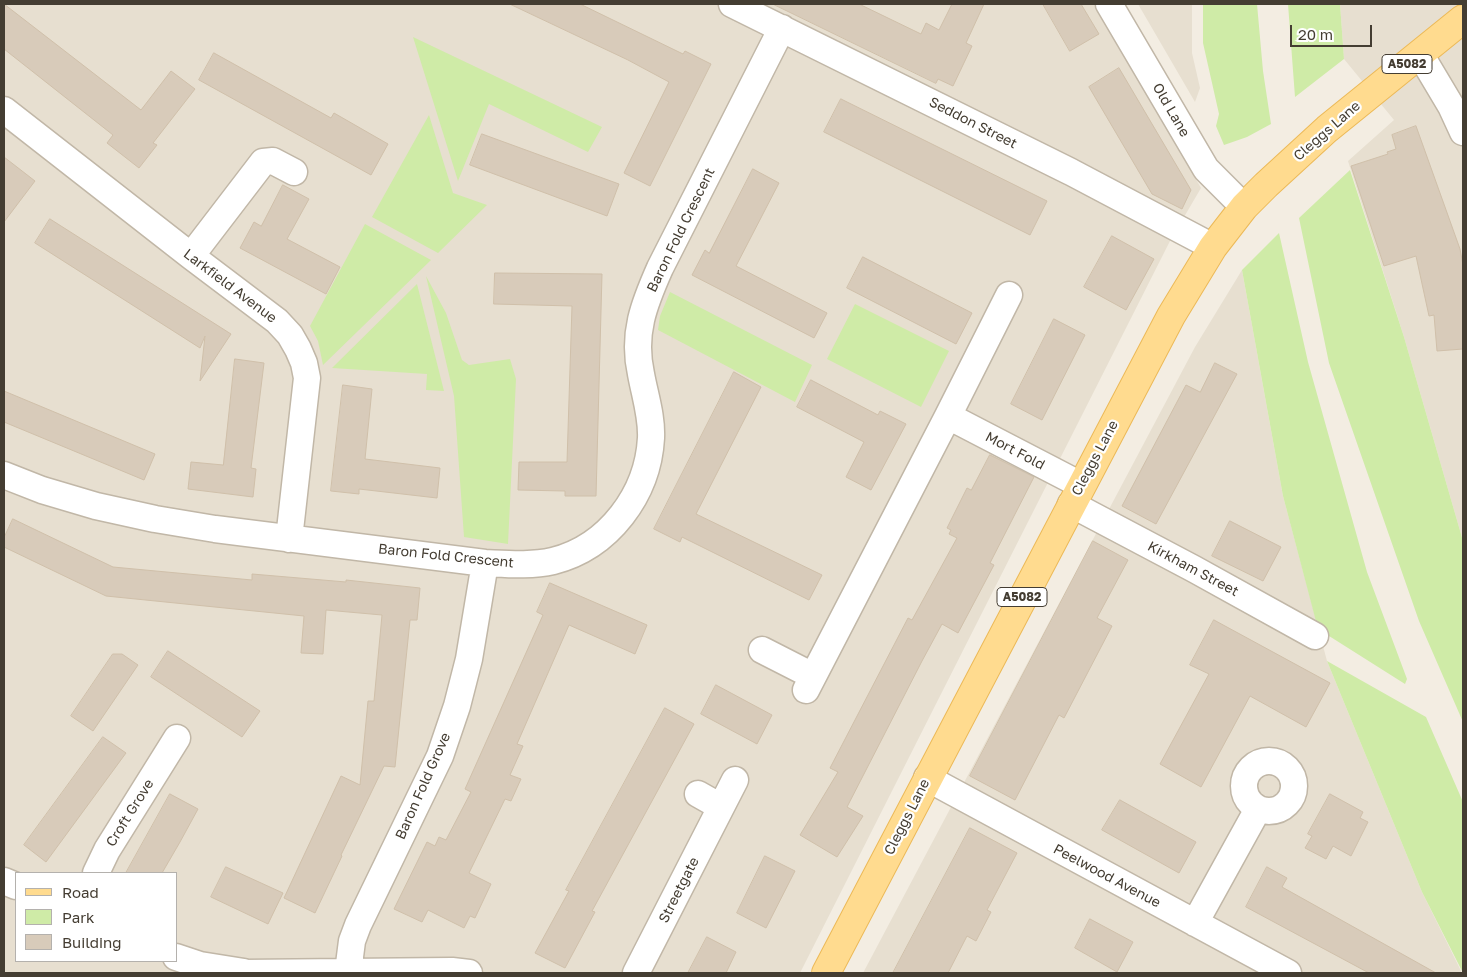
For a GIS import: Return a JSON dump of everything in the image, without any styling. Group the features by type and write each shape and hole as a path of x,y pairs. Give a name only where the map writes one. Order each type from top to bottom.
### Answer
{"main road":[{"name":"Cleggs Lane","path":"826,973 1170,316 1213,247 1244,207 1327,129 1463,19"}],"street":[{"name":"Seddon Street","path":"732,4 1070,172 1213,247"},
{"name":"Old Lane","path":"1109,4 1206,169 1244,207"},
{"name":"Baron Fold Crescent","path":"4,475 60,495 155,519 289,539 485,563 530,564 553,561 575,554 592,544 612,527 630,505 642,483 649,462 651,437 650,410 640,372 638,350 639,326 645,303 664,260 782,28"},
{"path":"1420,54 1451,106 1463,132"},
{"name":"Larkfield Avenue","path":"4,110 277,321 290,334 304,363 307,378 289,539"},
{"path":"191,256 262,162 273,161 294,172"},
{"path":"762,650 809,683 1009,295"},
{"name":"Mort Fold","path":"948,416 1076,495"},
{"name":"Kirkham Street","path":"1076,495 1200,572 1315,636"},
{"name":"Baron Fold Grove","path":"348,972 352,940 358,925 440,756 457,706 468,660 485,563"},
{"name":"Croft Grove","path":"96,872 107,850 177,752"},
{"name":"Peelwood Avenue","path":"927,778 1195,923 1260,967 1288,973"},
{"name":"Streetgate","path":"636,973 735,780"},
{"path":"698,794 721,807"},
{"path":"1195,923 1258,809"},
{"path":"178,958 200,965 244,973 452,971 469,973"}],"shaded area":[{"path":"4,4 1094,4 1201,188 1170,241 800,973 4,973"},
{"path":"1138,4 1192,4 1192,53 1200,88 1195,102"},
{"path":"1340,4 1463,4 1463,541 1404,337 1348,161 1394,120 1344,59"},
{"path":"1242,270 1283,496 1327,661 1422,892 1462,973 863,973 1195,347"}],"green space":[{"path":"1203,4 1257,4 1263,71 1271,124 1247,137 1224,145 1216,126 1219,114 1203,43"},
{"path":"1288,4 1340,4 1344,59 1295,97"},
{"path":"413,37 602,127 588,152 489,104 458,181"},
{"path":"429,115 453,193 487,205 438,253 372,217"},
{"path":"1350,170 1404,337 1463,541 1463,722 1419,621 1329,363 1299,218"},
{"path":"365,224 431,260 323,365 318,341 310,326"},
{"path":"1279,233 1308,362 1367,572 1407,679 1405,684 1318,629 1283,496 1242,270"},
{"path":"426,276 446,313 462,360 469,365 510,359 516,379 508,544 464,537 454,396"},
{"path":"417,284 444,391 426,390 427,374 332,368"},
{"path":"670,292 812,365 795,402 658,330 660,316"},
{"path":"855,304 949,351 921,407 827,359"},
{"path":"1327,661 1426,717 1463,802 1463,973 1422,892"}],"building":[{"path":"4,4 141,110 171,71 195,89 153,143 157,145 139,168 107,143 113,135 4,49"},
{"path":"510,4 580,4 683,54 685,51 711,64 650,186 624,173 669,82 628,60"},
{"path":"773,4 859,4 921,34 926,23 939,30 952,4 984,4 966,43 972,46 953,86 938,79 936,83"},
{"path":"1043,4 1081,4 1099,34 1070,51"},
{"path":"214,53 331,118 334,113 388,144 371,175 199,80"},
{"path":"1119,68 1191,190 1182,209 1152,194 1089,87"},
{"path":"841,99 1047,201 1030,235 824,132"},
{"path":"1416,126 1460,249 1463,265 1463,349 1437,351 1434,315 1429,316 1416,256 1384,266 1351,166 1388,154 1387,152 1396,149 1392,135"},
{"path":"482,134 619,184 607,216 470,165"},
{"path":"4,157 35,181 4,222"},
{"path":"753,169 779,183 736,266 827,313 814,338 692,275 705,250 709,253"},
{"path":"283,185 309,199 287,239 340,267 326,294 240,248 254,222 261,226"},
{"path":"50,219 231,334 200,381 205,336 200,348 35,243"},
{"path":"1112,236 1154,259 1126,310 1084,287"},
{"path":"863,257 972,313 956,344 847,288"},
{"path":"495,273 602,274 596,496 565,496 565,491 518,490 519,462 567,462 572,306 494,304"},
{"path":"1054,319 1085,335 1042,420 1011,404"},
{"path":"235,359 264,363 251,468 256,469 253,497 188,489 191,462 223,465"},
{"path":"1215,363 1237,374 1156,524 1122,506 1186,385 1200,392"},
{"path":"734,372 761,387 696,514 822,575 809,600 682,537 680,542 654,529"},
{"path":"811,380 878,415 880,411 906,424 871,490 846,477 864,442 797,407"},
{"path":"343,385 372,389 365,459 440,468 437,498 359,489 359,494 331,491"},
{"path":"4,391 155,454 144,480 4,422"},
{"path":"990,455 1034,477 990,563 994,565 958,633 942,624 922,661 847,807 863,816 837,857 800,835 838,772 830,768 908,618 912,620 957,538 949,534 951,530 947,528 967,488 971,490"},
{"path":"13,519 113,567 252,580 252,574 346,582 346,580 420,588 417,620 410,620 395,767 384,766 315,913 284,898 341,776 360,785 368,701 374,701 382,615 326,610 323,654 301,653 304,616 106,596 4,547 4,538"},
{"path":"1230,521 1281,547 1263,581 1212,556"},
{"path":"1093,541 1128,560 1097,618 1112,626 1064,718 1059,715 1015,800 970,776"},
{"path":"550,583 647,625 635,654 569,625 517,744 523,746 510,775 521,779 511,801 505,799 469,873 491,884 475,918 470,916 464,928 428,910 422,922 394,909 427,842 435,846 439,837 446,840 471,792 465,789 543,615 537,612"},
{"path":"1214,620 1330,683 1306,727 1250,696 1201,787 1160,764 1209,674 1190,665"},
{"path":"168,651 260,711 242,737 151,677"},
{"path":"113,654 122,654 138,665 93,731 71,716"},
{"path":"716,685 772,715 757,744 701,714"},
{"path":"665,708 694,724 592,911 595,912 565,968 535,953 569,891 566,890"},
{"path":"103,737 126,753 46,862 24,845"},
{"path":"170,794 198,809 163,872 127,872"},
{"path":"1330,794 1363,812 1360,818 1368,822 1351,856 1333,846 1326,859 1305,848 1312,836 1308,834"},
{"path":"1120,800 1196,842 1179,873 1102,830"},
{"path":"970,828 1017,853 987,910 991,912 976,941 967,936 948,973 893,973"},
{"path":"765,856 795,871 766,928 737,913"},
{"path":"226,867 283,893 268,924 211,897"},
{"path":"1267,867 1287,878 1282,887 1436,973 1369,973 1246,907"},
{"path":"1090,919 1133,942 1117,972 1075,948"},
{"path":"707,937 736,952 726,973 688,973"}]}
